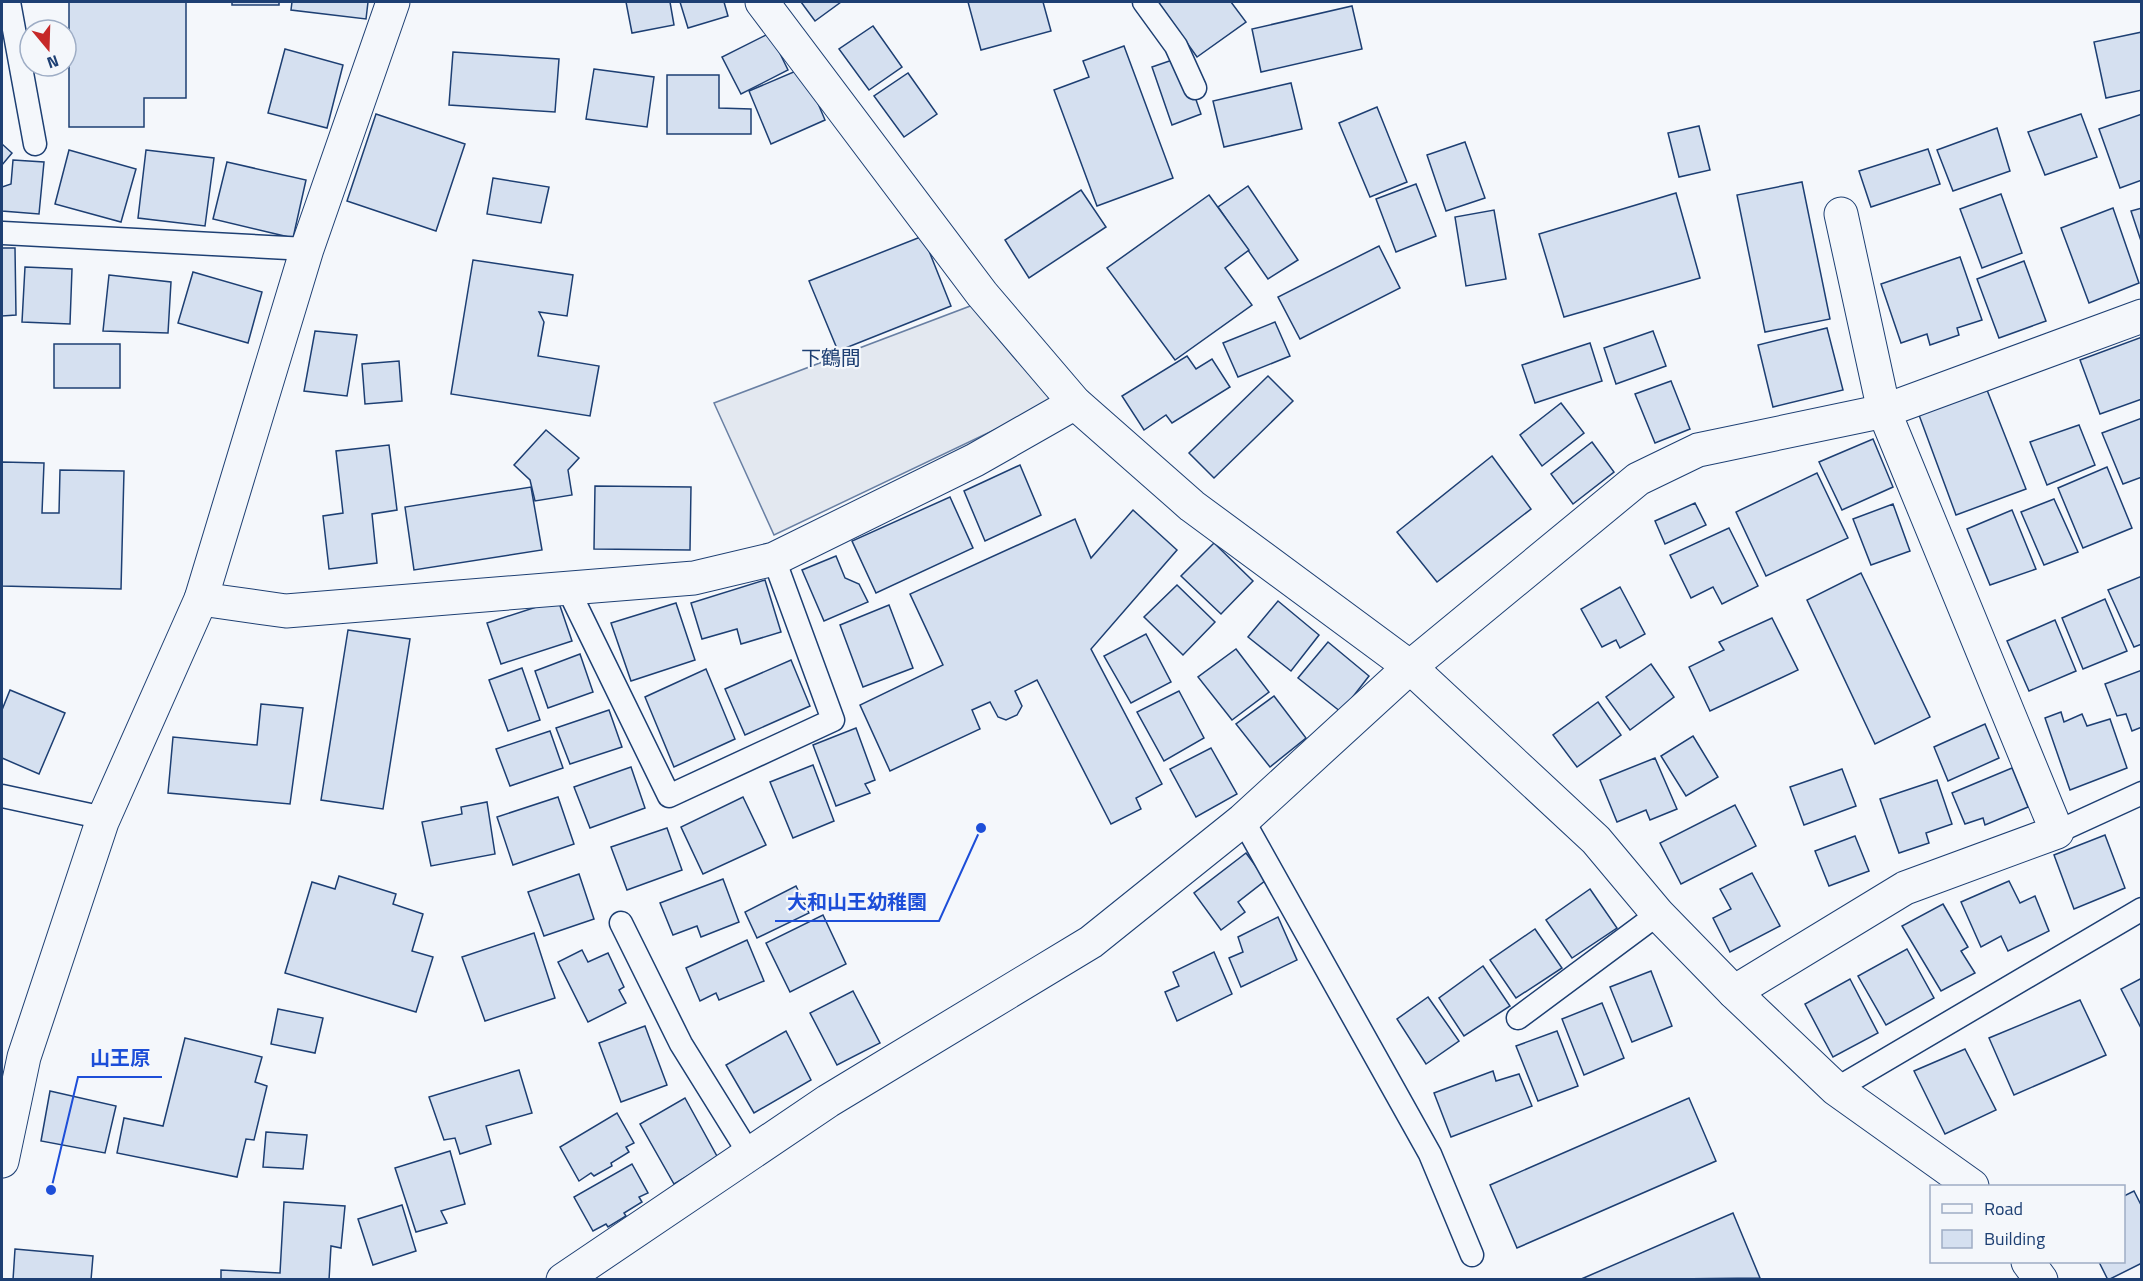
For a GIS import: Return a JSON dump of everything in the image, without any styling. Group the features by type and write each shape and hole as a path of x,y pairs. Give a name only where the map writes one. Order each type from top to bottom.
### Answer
{"street":[{"path":"2,1161 24,1057 104,818 201,599 307,249 393,2"},
{"path":"762,2 982,294 1075,403 1192,506 1410,667 1596,840 1658,914 1734,992 1836,1089 1971,1185"},
{"path":"1734,992 1905,888 2058,832 1884,411 1841,214"},
{"path":"563,1280 828,1101 1091,942 1244,820 1410,667 1638,479 1698,450 1884,411 2142,316"},
{"path":"201,599 286,611 694,578 774,558 975,460 1075,403"},
{"path":"2029,1263 2041,1280"}],"lane":[{"path":"9,2 35,144"},
{"path":"1144,2 1176,46 1196,88"},
{"path":"3,233 307,249"},
{"path":"567,587 669,796 833,720 774,558"},
{"path":"2058,832 2142,793"},
{"path":"2,796 104,818"},
{"path":"1244,820 1430,1154 1472,1255"},
{"path":"1836,1089 2142,909"},
{"path":"1518,1018 1658,914"},
{"path":"621,923 681,1044 750,1155"}],"shaded area":[{"path":"973,305 1055,401 774,535 714,403"}],"building":[{"path":"69,2 186,2 186,98 144,98 144,127 69,127 69,78 78,78 78,18 69,18"},
{"path":"232,2 279,2 279,5 232,5"},
{"path":"292,2 368,2 366,19 291,10"},
{"path":"626,2 670,2 674,25 632,33"},
{"path":"680,2 724,2 728,16 688,28"},
{"path":"801,2 841,2 815,21"},
{"path":"968,2 1043,2 1051,31 981,50"},
{"path":"1158,2 1231,2 1246,22 1197,57"},
{"path":"1352,6 1362,49 1261,72 1252,29"},
{"path":"873,26 902,67 869,90 839,49"},
{"path":"2142,32 2142,90 2106,98 2094,42"},
{"path":"770,33 788,70 741,94 722,57"},
{"path":"1124,46 1173,178 1097,206 1054,90 1089,77 1083,61"},
{"path":"285,49 343,65 327,128 268,113"},
{"path":"453,52 559,59 555,112 449,105"},
{"path":"1181,57 1201,114 1172,125 1152,67"},
{"path":"803,68 825,120 771,144 749,91"},
{"path":"594,69 654,77 647,127 586,119"},
{"path":"908,73 937,114 904,137 874,96"},
{"path":"667,75 719,75 719,108 751,109 751,134 667,134"},
{"path":"1291,83 1302,129 1224,147 1213,101"},
{"path":"1377,107 1407,182 1370,197 1339,123"},
{"path":"376,114 465,144 436,231 347,201"},
{"path":"2081,114 2097,157 2045,175 2028,132"},
{"path":"2142,114 2142,180 2120,188 2099,129"},
{"path":"1699,126 1710,170 1679,177 1668,133"},
{"path":"1997,128 2010,171 1953,191 1937,150"},
{"path":"1465,142 1485,198 1446,211 1427,155"},
{"path":"2,144 12,153 2,165"},
{"path":"1928,149 1940,184 1871,207 1859,171"},
{"path":"69,150 136,169 121,222 55,204"},
{"path":"146,150 214,158 205,226 138,218"},
{"path":"13,160 44,162 39,214 2,211 2,187 11,184"},
{"path":"227,162 306,180 293,238 213,219"},
{"path":"493,178 549,187 541,223 487,214"},
{"path":"1802,182 1830,319 1765,332 1737,195"},
{"path":"1416,184 1436,236 1396,252 1376,199"},
{"path":"1248,186 1298,260 1268,279 1218,207"},
{"path":"1081,190 1106,227 1029,278 1005,240"},
{"path":"1676,193 1700,278 1564,317 1539,234"},
{"path":"2001,194 2022,253 1982,268 1960,209"},
{"path":"1209,195 1249,250 1225,268 1252,305 1175,360 1107,268"},
{"path":"2113,208 2139,283 2089,303 2061,228"},
{"path":"2142,208 2142,241 2141,241 2131,211"},
{"path":"1494,210 1506,279 1466,286 1455,217"},
{"path":"923,236 951,306 838,351 809,281"},
{"path":"1379,246 1400,288 1300,339 1278,297"},
{"path":"2,248 15,248 16,315 2,316"},
{"path":"1960,257 1982,320 1957,328 1959,335 1930,345 1927,334 1901,343 1881,284"},
{"path":"473,260 573,275 567,316 539,312 544,322 538,356 599,366 590,416 451,394"},
{"path":"2024,261 2046,321 1999,338 1977,279"},
{"path":"25,267 72,269 70,324 22,322"},
{"path":"193,272 262,292 248,343 178,323"},
{"path":"109,275 171,282 168,333 103,331"},
{"path":"1275,322 1290,356 1238,377 1223,343"},
{"path":"1827,328 1843,390 1773,407 1758,345"},
{"path":"315,331 357,335 347,396 304,391"},
{"path":"1653,331 1666,366 1616,384 1604,348"},
{"path":"2142,337 2142,399 2100,414 2080,360"},
{"path":"1590,343 1602,381 1535,403 1522,365"},
{"path":"54,344 120,344 120,388 54,388"},
{"path":"1187,356 1196,369 1212,359 1230,387 1172,423 1166,415 1144,430 1122,396"},
{"path":"399,361 402,401 365,404 362,364"},
{"path":"1268,376 1293,401 1214,478 1189,453"},
{"path":"1671,381 1690,429 1655,443 1635,394"},
{"path":"1987,390 2026,489 1956,515 1919,415"},
{"path":"1561,403 1584,433 1542,466 1520,435"},
{"path":"2142,418 2142,477 2123,484 2102,433"},
{"path":"2079,425 2095,465 2047,485 2030,442"},
{"path":"546,430 579,458 568,470 572,495 535,501 530,480 514,465"},
{"path":"1873,439 1893,487 1842,510 1819,462"},
{"path":"1592,442 1614,472 1573,504 1551,474"},
{"path":"389,445 397,510 372,514 377,563 329,569 323,516 343,513 336,451"},
{"path":"1492,456 1531,509 1437,582 1397,532"},
{"path":"2,462 44,463 42,513 59,513 60,470 124,471 121,589 2,586"},
{"path":"1020,465 1041,515 985,541 964,491"},
{"path":"2107,467 2132,528 2083,548 2058,488"},
{"path":"1817,473 1848,538 1766,576 1736,512"},
{"path":"595,486 691,487 690,550 594,549"},
{"path":"531,487 542,550 414,570 405,507"},
{"path":"950,497 973,548 876,593 852,541"},
{"path":"2054,499 2078,552 2044,565 2021,512"},
{"path":"1695,503 1706,525 1665,544 1655,521"},
{"path":"1893,504 1910,551 1871,565 1853,519"},
{"path":"1133,510 1177,550 1091,649 1162,784 1136,798 1141,809 1111,824 1037,680 1015,691 1022,706 1017,715 1006,720 998,717 990,702 972,710 980,729 890,771 860,705 943,665 910,594 1075,519 1091,558"},
{"path":"2012,510 2036,569 1990,585 1967,529"},
{"path":"1729,528 1758,586 1722,604 1713,587 1691,598 1670,555"},
{"path":"1214,543 1253,581 1221,614 1181,576"},
{"path":"836,556 845,578 859,584 868,602 824,621 802,570"},
{"path":"1861,573 1930,717 1875,744 1807,600"},
{"path":"2142,576 2142,644 2134,647 2108,590"},
{"path":"765,580 781,632 741,644 737,629 702,639 691,603"},
{"path":"1177,585 1215,622 1183,655 1144,617"},
{"path":"1620,587 1645,634 1620,648 1616,640 1602,647 1581,609"},
{"path":"2105,599 2127,651 2083,669 2062,618"},
{"path":"558,600 572,641 501,664 487,623"},
{"path":"1278,601 1319,635 1291,671 1248,637"},
{"path":"676,603 695,660 631,681 611,623"},
{"path":"889,605 913,668 863,687 840,625"},
{"path":"1772,618 1798,670 1710,711 1689,667 1724,650 1719,642"},
{"path":"2055,620 2076,671 2029,691 2007,641"},
{"path":"348,630 410,639 383,809 321,800"},
{"path":"1146,634 1171,682 1131,703 1104,656"},
{"path":"1328,642 1369,676 1341,712 1298,678"},
{"path":"1236,649 1269,692 1232,720 1198,677"},
{"path":"580,654 593,692 548,708 535,671"},
{"path":"791,660 810,706 745,735 725,689"},
{"path":"1651,664 1674,697 1630,730 1606,697"},
{"path":"522,668 540,720 508,731 489,680"},
{"path":"706,669 735,739 674,767 645,697"},
{"path":"2142,670 2142,727 2132,731 2126,714 2117,716 2105,684"},
{"path":"10,690 65,713 39,774 2,758 2,710"},
{"path":"1179,691 1204,738 1164,761 1137,712"},
{"path":"1274,696 1306,738 1270,767 1236,724"},
{"path":"1598,702 1621,735 1577,767 1553,735"},
{"path":"261,704 303,708 290,804 168,793 173,737 257,745"},
{"path":"609,710 622,747 570,764 556,728"},
{"path":"2061,712 2064,722 2082,714 2087,726 2110,719 2127,768 2070,790 2045,718"},
{"path":"1985,724 1999,758 1948,781 1934,747"},
{"path":"856,728 875,780 865,784 870,793 836,806 813,745"},
{"path":"550,731 563,768 510,786 496,749"},
{"path":"1693,736 1718,777 1686,796 1661,756"},
{"path":"1211,748 1237,794 1196,817 1170,769"},
{"path":"1655,758 1677,809 1650,820 1646,810 1617,822 1600,780"},
{"path":"813,765 834,821 793,838 770,782"},
{"path":"631,767 645,808 590,828 574,787"},
{"path":"2012,768 2028,807 1985,825 1983,818 1965,824 1952,793"},
{"path":"1842,769 1856,806 1804,825 1790,787"},
{"path":"1937,780 1952,824 1926,833 1929,843 1899,853 1880,799"},
{"path":"558,797 574,844 513,865 497,817"},
{"path":"743,797 766,845 703,874 681,827"},
{"path":"487,802 495,854 431,866 422,822 462,814 461,807"},
{"path":"1735,805 1756,846 1681,884 1660,843"},
{"path":"667,828 682,870 627,890 611,847"},
{"path":"2105,835 2125,888 2074,909 2054,855"},
{"path":"1855,836 1869,871 1829,886 1815,851"},
{"path":"1246,853 1266,880 1238,902 1245,912 1221,930 1194,893"},
{"path":"1752,873 1780,926 1730,952 1713,918 1731,909 1720,889"},
{"path":"579,874 594,919 544,936 528,892"},
{"path":"339,876 396,894 393,904 423,914 412,951 433,957 416,1012 285,973 312,882 335,889"},
{"path":"723,879 739,922 701,937 697,926 673,935 660,903"},
{"path":"2009,881 2020,903 2035,896 2049,931 2008,951 2001,936 1981,947 1961,902"},
{"path":"796,886 809,913 757,938 745,912"},
{"path":"1590,889 1617,928 1572,958 1546,920"},
{"path":"1943,904 1968,947 1961,951 1975,973 1941,991 1902,926"},
{"path":"823,915 846,964 790,992 766,943"},
{"path":"1278,917 1297,960 1241,987 1229,958 1243,952 1238,937"},
{"path":"1535,929 1562,968 1516,998 1490,960"},
{"path":"534,933 555,998 485,1021 462,957"},
{"path":"747,940 764,981 719,1000 716,993 700,1001 686,968"},
{"path":"1907,949 1934,998 1886,1025 1858,976"},
{"path":"582,950 588,962 608,953 624,987 619,990 626,1003 588,1022 558,962"},
{"path":"1214,952 1232,994 1177,1021 1165,992 1179,986 1173,972"},
{"path":"1483,966 1510,1006 1464,1036 1439,998"},
{"path":"1651,971 1672,1026 1632,1042 1610,987"},
{"path":"2142,978 2142,1030 2121,989"},
{"path":"1850,979 1878,1033 1833,1057 1805,1004"},
{"path":"853,991 880,1043 837,1065 810,1013"},
{"path":"1428,997 1459,1041 1426,1064 1397,1019"},
{"path":"2080,1000 2106,1055 2014,1095 1989,1038"},
{"path":"1602,1003 1624,1058 1584,1075 1562,1019"},
{"path":"278,1009 323,1018 315,1053 271,1044"},
{"path":"645,1026 667,1085 621,1102 599,1043"},
{"path":"786,1031 811,1080 754,1113 726,1065"},
{"path":"1557,1031 1578,1086 1538,1101 1516,1046"},
{"path":"185,1038 262,1057 255,1082 267,1086 254,1140 246,1139 237,1177 117,1153 124,1118 163,1126"},
{"path":"1965,1049 1996,1110 1945,1134 1914,1071"},
{"path":"519,1070 532,1113 486,1126 491,1144 460,1154 455,1138 444,1140 429,1097"},
{"path":"1493,1071 1496,1081 1519,1074 1532,1106 1451,1137 1434,1093"},
{"path":"50,1091 116,1106 105,1153 41,1141"},
{"path":"685,1098 718,1158 674,1184 640,1124"},
{"path":"1689,1098 1716,1161 1517,1248 1490,1185"},
{"path":"617,1113 634,1143 626,1147 629,1152 611,1163 612,1166 594,1176 591,1173 579,1181 560,1147"},
{"path":"266,1132 307,1135 303,1169 263,1167"},
{"path":"450,1151 465,1204 441,1211 447,1223 416,1232 395,1168"},
{"path":"632,1164 648,1193 639,1197 642,1202 624,1213 626,1216 608,1227 606,1224 593,1231 574,1197"},
{"path":"2134,1191 2142,1207 2142,1263 2108,1280 2100,1263 2125,1263 2125,1196"},
{"path":"284,1202 345,1206 341,1248 331,1246 329,1280 221,1280 221,1270 280,1273"},
{"path":"402,1205 416,1251 373,1265 358,1219"},
{"path":"1733,1213 1760,1278 1579,1280"},
{"path":"15,1249 93,1256 91,1280 13,1280"}],"place":[{"name":"大和山王幼稚園","path":"981,828"},
{"name":"山王原","path":"51,1190"}],"district":[{"name":"下鶴間","path":"831,358"}]}
